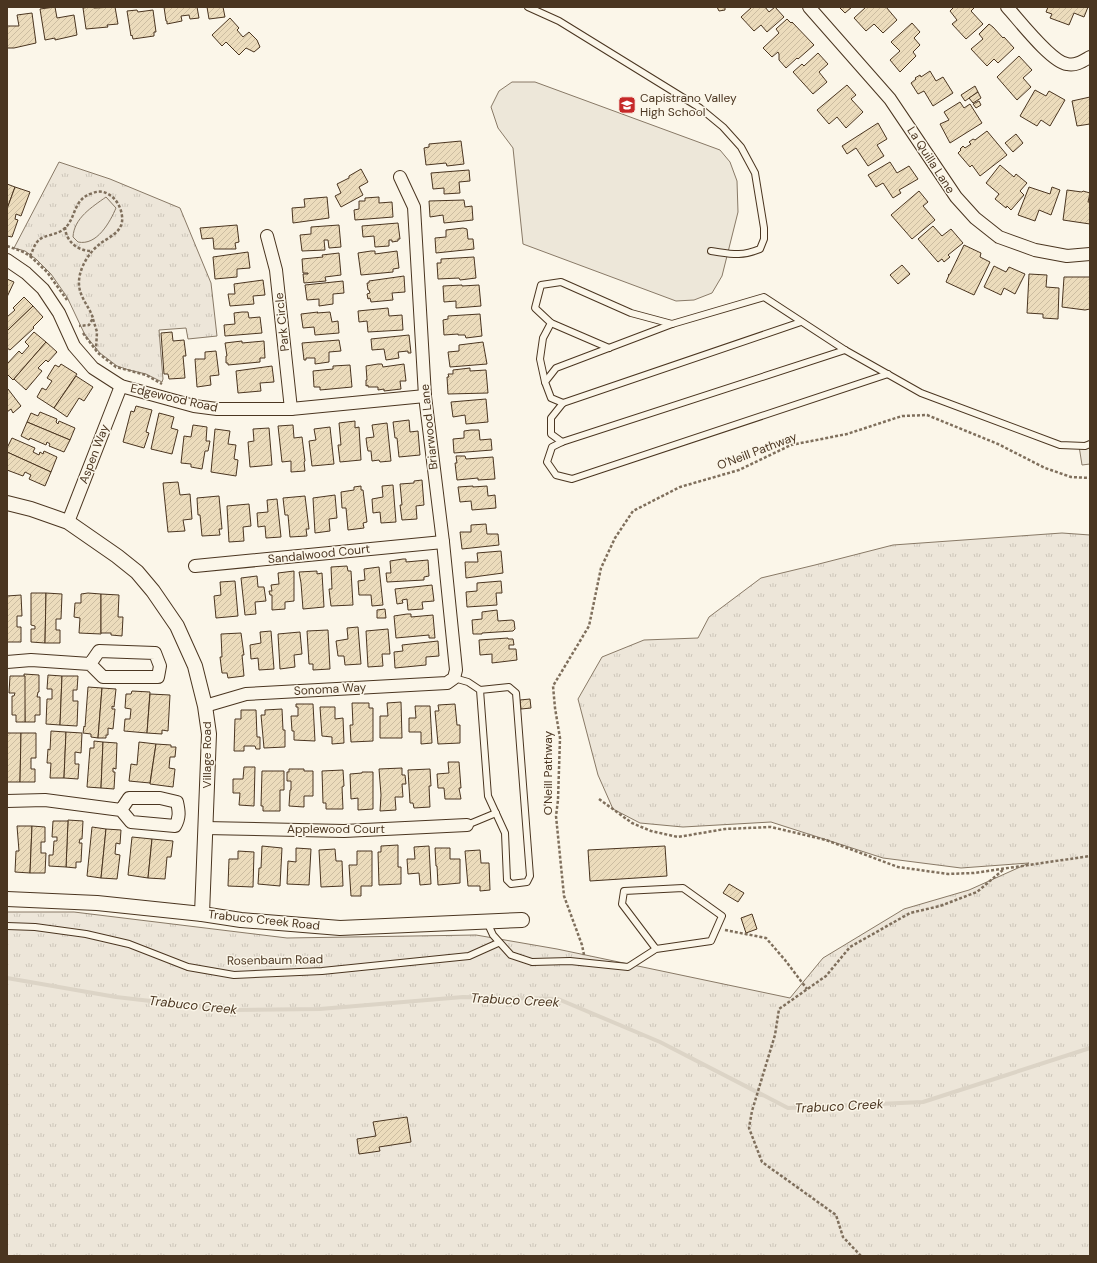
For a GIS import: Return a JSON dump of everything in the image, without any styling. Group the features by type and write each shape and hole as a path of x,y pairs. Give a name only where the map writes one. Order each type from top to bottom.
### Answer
{"street":[{"name":"La Quilla Lane","path":"808,7 890,98 956,198 975,218 999,238 1035,250 1068,256 1090,254"},
{"path":"1007,7 1051,56 1066,64 1077,64 1090,57"},
{"name":"Briarwood Lane","path":"400,177 414,207 425,396 443,542 456,670 454,678"},
{"name":"Park Circle","path":"267,236 276,270 291,409"},
{"name":"Edgewood Road","path":"7,260 26,272 43,289 59,313 74,346 93,368 121,386 194,406 216,409 291,409 425,396"},
{"name":"Aspen Way","path":"68,522 121,386"},
{"name":"Village Road","path":"7,503 31,509 68,522 117,556 136,572 153,591 176,626 195,666 206,706 209,734 202,914"},
{"name":"Sandalwood Court","path":"195,566 443,542"},
{"path":"7,662 31,660 90,664 103,677 158,677 160,666 155,653 139,652 98,652 90,664"},
{"name":"Sonoma Way","path":"206,706 246,694 447,683 454,678"},
{"path":"7,801 46,800 121,810"},
{"name":"Applewood Court","path":"205,828 344,831 467,825"},
{"name":"Trabuco Creek Road","path":"7,899 97,903 202,914 241,920 340,928 522,920"}],"lane":[{"path":"528,7 559,21 700,108 723,127 741,147 755,173 764,228 764,240 760,249 748,254 736,255 711,251"},
{"path":"609,348 552,324 536,308 541,284 561,282 632,314 672,324"},
{"path":"545,382 556,368 672,324 764,297 845,350 921,393 1060,445 1085,446 1090,444"},
{"path":"562,442 551,434 551,418 563,403 801,322"},
{"path":"552,324 543,338 540,359 545,382 551,398 563,403"},
{"path":"845,350 562,442 552,447 546,462 556,475 572,480 888,374"},
{"path":"454,678 468,682 480,690 509,687 516,693 530,876 527,882 511,884 508,880 505,833 488,796 480,690"},
{"path":"467,825 496,813"},
{"path":"487,922 493,935 510,955 532,962 570,961 628,967 656,949 711,941 722,916 683,888 624,891 622,904 656,949"},
{"name":"Rosenbaum Road","path":"7,926 35,927 86,934 129,944 188,967 234,974 322,971 469,956 498,942"}],"path":[{"path":"7,246 18,251 22,251 30,256 39,239 50,236 65,227 72,218 77,204 87,196 97,192 103,192 118,202 122,216 120,226 114,236 101,243 85,260 80,276 79,283 83,301 95,323 97,332 96,350"},
{"path":"65,227 67,236 76,247 83,250 93,251"},
{"path":"92,318 89,325 79,326 84,336 103,357 116,367 146,375 168,386"},
{"name":"O'Neill Pathway","path":"586,963 582,944 564,896 556,816 560,738 553,686 589,626 601,568 615,538 633,511 680,486 738,470 791,445 847,434 902,416 927,415 998,444 1045,468 1071,477 1090,478"},
{"path":"599,799 632,823 651,831 678,837 725,829 770,827 826,840 898,867 948,874 974,873 1090,856"},
{"path":"861,1256 843,1237 836,1215 762,1162 749,1128 752,1111 775,1035 779,1009 826,976 850,947 874,932 910,912 940,906 977,892 1004,869"},
{"path":"716,929 766,938 786,960 807,989"}],"green space":[{"path":"59,162 110,179 180,208 211,283 217,336 188,339 186,328 159,330 162,382 146,374 117,366 100,353 85,335 67,297 51,274 36,259 25,251 14,248"},
{"path":"106,197 116,208 110,220 97,237 85,242 78,242 73,237 74,230 80,219"},
{"path":"1062,533 1090,535 1090,1256 7,1256 7,912 74,912 287,938 476,935 557,949 790,998 823,958 904,909 969,890 1029,863 961,868 883,858 771,822 683,827 640,823 613,809 598,775 578,699 602,657 644,640 698,638 709,617 761,578 893,545"}],"shaded area":[{"path":"512,82 535,82 720,150 730,162 737,181 738,212 722,276 712,293 694,300 676,301 523,244 513,148 498,128 491,107 499,91"},
{"path":"1090,444 1090,464 1082,465 1079,446"}],"building":[{"path":"55,7 57,18 74,15 77,35 55,40 55,38 45,40 40,9"},
{"path":"115,7 118,24 107,25 108,27 86,29 83,8"},
{"path":"164,7 197,7 199,18 190,19 189,15 181,16 182,21 167,24"},
{"path":"207,7 223,7 225,17 209,19"},
{"path":"717,7 725,7 725,10 719,11"},
{"path":"752,7 765,7 769,12 775,7 784,17 767,32 761,25 754,31 741,17"},
{"path":"839,7 852,7 845,13"},
{"path":"866,7 886,7 897,20 883,33 874,24 866,31 854,18"},
{"path":"954,7 975,7 971,11 983,24 966,39 952,24 957,20 950,11"},
{"path":"1048,7 1088,7 1084,17 1074,13 1069,25 1050,18 1052,14 1046,12"},
{"path":"137,10 138,12 153,10 156,32 154,32 154,36 133,39 132,35 131,36 127,11"},
{"path":"32,13 36,43 7,48 7,26 19,26 17,15"},
{"path":"230,18 239,28 237,30 243,37 249,32 257,40 260,47 254,52 246,48 239,55 226,42 222,46 212,35"},
{"path":"787,19 791,23 792,22 814,45 786,68 779,60 778,52 772,57 763,48 779,33 776,29"},
{"path":"912,23 920,32 914,38 920,45 913,52 916,56 900,72 890,60 900,51 891,42"},
{"path":"989,24 1014,48 998,63 994,59 987,66 971,49 983,39 979,34"},
{"path":"818,53 828,64 819,72 827,82 813,94 793,72 802,64 804,66"},
{"path":"1019,56 1032,70 1023,78 1031,87 1017,100 997,77"},
{"path":"930,71 936,81 943,77 953,93 933,106 924,91 918,94 911,83 916,79 915,78 920,75 921,77"},
{"path":"847,85 856,95 851,99 863,112 846,128 837,117 829,124 817,110"},
{"path":"975,86 978,92 965,101 961,95"},
{"path":"1035,90 1046,96 1049,91 1065,100 1050,126 1041,120 1037,126 1020,116"},
{"path":"978,92 981,98 973,103 969,98"},
{"path":"1090,97 1090,124 1077,126 1072,101"},
{"path":"979,101 981,105 976,108 973,104"},
{"path":"960,102 964,108 970,104 982,123 950,143 940,124 949,120 944,112"},
{"path":"878,123 887,139 877,145 884,156 868,166 856,148 847,154 842,146"},
{"path":"987,131 1007,155 980,176 972,165 970,167 958,153 963,146 965,148 971,144 969,142 973,139 975,140"},
{"path":"1016,134 1023,143 1013,152 1005,143"},
{"path":"461,141 464,164 447,166 446,163 426,165 424,148 429,147 429,144"},
{"path":"890,162 897,173 909,166 918,179 899,190 901,193 893,198 883,183 876,187 868,175"},
{"path":"1000,165 1014,177 1016,174 1027,183 1020,191 1024,195 1011,210 995,199 999,194 986,183"},
{"path":"361,169 368,182 359,187 363,195 341,207 335,196 341,193 337,184 349,178 349,176"},
{"path":"469,170 470,181 459,182 460,193 444,194 444,188 433,189 431,173"},
{"path":"7,184 15,187 7,209"},
{"path":"15,187 30,192 21,216 16,214 15,219 18,220 12,237 7,236 7,209"},
{"path":"1029,187 1050,194 1052,187 1060,190 1051,215 1039,210 1035,221 1018,215"},
{"path":"1067,190 1090,193 1088,202 1090,202 1090,224 1063,220"},
{"path":"919,191 928,202 923,206 935,220 912,239 891,215"},
{"path":"327,197 329,218 293,223 292,208 305,207 304,199"},
{"path":"379,197 379,203 392,202 393,217 355,220 354,210 359,209 359,201 365,201 365,198"},
{"path":"464,200 465,207 472,206 473,220 444,223 443,215 430,217 429,201"},
{"path":"398,223 400,239 392,242 392,240 389,240 389,246 375,247 374,236 363,237 362,226"},
{"path":"237,225 239,242 235,243 236,249 214,249 213,238 202,239 200,228"},
{"path":"339,225 341,247 329,248 328,240 324,240 325,250 302,251 300,235 311,234 311,227"},
{"path":"933,226 942,236 951,229 963,243 948,255 950,257 944,262 942,259 938,262 918,239"},
{"path":"467,229 468,239 473,239 474,249 436,253 435,238 446,237 446,230"},
{"path":"964,245 981,253 980,257 990,262 974,295 946,282 948,275 950,274"},
{"path":"375,251 375,254 397,251 399,268 393,269 393,272 361,275 358,253"},
{"path":"248,252 250,268 237,269 237,277 215,279 213,257"},
{"path":"339,253 341,275 325,277 326,281 304,283 303,274 308,273 303,273 302,259 323,257 322,255"},
{"path":"474,257 476,278 460,280 459,278 438,279 437,263 441,263 441,259"},
{"path":"902,265 910,274 898,284 890,275"},
{"path":"994,266 1006,272 1009,267 1025,274 1015,294 1004,288 1001,295 984,287"},
{"path":"1029,274 1047,275 1046,287 1059,288 1058,319 1043,318 1043,314 1027,313"},
{"path":"404,276 405,292 392,293 393,300 371,302 370,298 368,299 367,294 370,293 367,283 369,283 369,281"},
{"path":"1064,277 1090,277 1090,309 1085,310 1062,307"},
{"path":"7,279 14,282 7,297"},
{"path":"263,280 265,295 253,296 254,304 230,306 228,294 235,294 234,284"},
{"path":"343,281 344,293 333,294 333,304 319,306 319,299 307,300 305,285"},
{"path":"479,285 481,306 456,308 456,301 444,302 443,286"},
{"path":"24,297 33,306 7,331 7,317 15,310 13,308"},
{"path":"33,306 43,317 33,327 34,328 10,350 7,348 7,331"},
{"path":"388,308 389,316 402,315 403,330 368,332 367,321 359,322 358,311"},
{"path":"248,312 249,318 260,317 262,333 225,336 224,325 235,324 234,313"},
{"path":"318,312 317,313 330,312 332,322 338,321 339,333 315,335 314,327 303,328 301,314"},
{"path":"480,314 482,336 466,338 465,335 458,334 444,335 443,320 448,319 448,316"},
{"path":"34,332 46,342 13,380 7,374 7,364 19,351 22,354 29,346 25,342"},
{"path":"172,332 173,341 184,340 186,356 183,356 185,378 169,379 168,374 164,374 161,333"},
{"path":"409,335 411,353 408,353 408,351 398,352 399,358 386,360 384,349 372,350 371,339"},
{"path":"339,340 341,351 329,352 329,362 315,364 315,358 306,358 306,360 304,360 302,343"},
{"path":"242,341 242,343 264,341 265,358 260,358 260,362 228,365 228,363 226,363 227,356 225,343"},
{"path":"46,342 57,352 48,362 46,360 38,368 42,371 26,390 14,379"},
{"path":"483,342 487,364 450,367 448,352 459,351 459,345"},
{"path":"216,351 219,375 210,376 211,385 197,387 195,359 205,359 205,352"},
{"path":"61,364 77,374 54,408 37,397 42,388 46,390 52,381 47,378 55,365 59,367"},
{"path":"382,364 383,367 404,364 406,381 400,381 401,389 384,391 384,389 378,390 378,387 366,386 366,366"},
{"path":"350,365 352,387 320,390 320,387 314,387 313,371 333,369 333,366"},
{"path":"272,366 274,382 260,383 261,391 238,393 236,371"},
{"path":"470,368 470,371 486,370 488,393 448,394 448,374 453,374 453,370"},
{"path":"76,376 93,387 84,401 79,398 67,417 54,408"},
{"path":"8,389 21,406 13,413 11,409 7,412"},
{"path":"486,399 488,422 466,424 465,415 453,417 451,402"},
{"path":"136,406 152,410 146,432 149,433 144,448 123,442 131,411 134,412"},
{"path":"40,412 57,419 56,422 58,424 59,421 75,428 70,440 27,422 31,413 38,416"},
{"path":"159,413 174,417 171,428 178,430 172,454 151,449"},
{"path":"409,420 410,432 418,431 420,455 399,457 397,438 395,438 393,422"},
{"path":"355,421 355,428 359,427 361,460 340,462 338,445 341,445 339,423"},
{"path":"27,422 70,440 64,452 49,446 50,444 47,442 46,445 21,436"},
{"path":"387,423 391,461 372,461 371,451 368,451 366,438 374,437 372,425"},
{"path":"193,425 207,427 206,441 210,441 208,451 205,451 202,469 191,467 191,464 181,463 184,436 191,437"},
{"path":"293,425 294,438 302,437 305,471 291,472 291,461 282,462 278,426"},
{"path":"330,427 334,464 312,466 309,441 316,440 314,429"},
{"path":"269,428 272,465 250,467 248,442 254,441 253,429"},
{"path":"215,429 230,431 228,444 236,445 234,459 238,460 236,476 211,472"},
{"path":"479,430 480,440 491,439 492,450 454,453 453,439 464,438 464,431"},
{"path":"12,438 35,448 33,452 39,455 40,452 43,454 44,451 57,457 51,472 7,452 7,448"},
{"path":"7,452 51,472 45,486 29,479 31,475 25,472 23,476 7,470"},
{"path":"456,456 465,456 466,459 493,457 495,479 478,480 478,478 457,480 455,463 457,463"},
{"path":"422,480 424,505 416,506 417,519 402,520 400,484 414,483 414,481"},
{"path":"178,482 180,495 190,494 192,519 183,520 185,531 168,532 163,483"},
{"path":"393,485 396,522 381,523 380,512 373,513 372,499 383,497 382,486"},
{"path":"361,486 361,490 363,490 367,522 363,523 364,528 348,530 346,508 342,508 341,492 354,490 354,487"},
{"path":"487,486 488,496 495,495 496,508 472,510 471,501 460,502 458,487"},
{"path":"335,495 337,518 329,519 330,531 315,533 313,498"},
{"path":"219,496 222,529 219,529 220,535 202,536 200,515 198,515 197,498"},
{"path":"305,496 309,529 306,529 307,536 290,537 288,515 285,515 283,498"},
{"path":"277,499 281,537 266,538 265,526 258,527 257,513 268,512 267,500"},
{"path":"249,504 251,526 243,527 244,541 229,542 227,506"},
{"path":"486,524 487,534 498,534 499,545 462,549 460,532 471,532 471,525"},
{"path":"501,551 503,573 466,578 465,562 478,562 477,553"},
{"path":"406,559 406,562 428,560 429,576 424,577 424,580 387,582 386,573 391,573 390,561"},
{"path":"347,566 348,571 351,571 353,605 331,606 329,589 332,589 331,567"},
{"path":"379,567 383,605 372,606 371,595 359,595 358,581 365,580 364,569"},
{"path":"294,571 294,601 285,602 285,609 272,610 272,595 270,595 269,591 272,591 271,585 279,584 278,573"},
{"path":"317,571 317,574 322,573 324,607 303,609 299,572"},
{"path":"257,576 258,587 264,587 266,601 255,602 256,614 245,615 241,578"},
{"path":"235,581 238,616 216,618 214,596 221,595 220,582"},
{"path":"501,581 502,593 496,593 497,605 467,607 466,592 477,591 477,583"},
{"path":"432,585 434,601 422,602 423,609 408,610 407,599 402,600 403,603 397,604 395,589"},
{"path":"31,593 46,593 45,643 31,642 31,629 35,629 35,626 31,625"},
{"path":"46,593 62,594 61,619 56,619 56,630 60,630 60,643 45,643"},
{"path":"81,594 101,594 101,634 79,633 80,618 74,617 75,603 81,603"},
{"path":"101,594 119,595 118,617 123,617 122,636 111,635 111,633 101,633"},
{"path":"21,595 22,616 17,616 17,627 21,627 21,642 7,642 7,596"},
{"path":"385,609 386,618 377,618 377,610"},
{"path":"497,610 498,621 514,621 515,629 513,631 473,634 472,620 482,619 482,612"},
{"path":"411,614 411,617 433,615 435,638 429,638 429,635 396,638 394,616"},
{"path":"358,627 361,664 345,665 344,656 338,656 336,641 348,639 347,628"},
{"path":"388,629 390,654 382,654 383,666 368,667 366,631"},
{"path":"328,630 330,669 313,670 313,664 309,664 307,631"},
{"path":"271,631 274,669 259,670 258,658 251,659 250,645 261,643 260,632"},
{"path":"300,632 302,654 294,655 295,667 280,669 278,634"},
{"path":"241,633 244,655 242,655 244,676 228,678 227,673 222,673 220,657 222,657 221,634"},
{"path":"513,639 514,645 509,645 509,649 516,649 517,660 492,663 492,654 480,655 479,640"},
{"path":"438,641 439,656 426,657 426,665 395,668 394,652 403,651 402,645"},
{"path":"24,674 39,675 39,692 37,697 40,697 40,715 35,715 35,722 25,722"},
{"path":"48,675 62,676 60,725 46,724 47,699 52,699 52,689 47,689"},
{"path":"10,676 25,676 25,722 16,722 16,715 12,715 12,696 14,696 15,693 9,693"},
{"path":"62,676 78,676 77,690 73,690 73,701 78,701 77,726 60,725"},
{"path":"88,687 102,688 98,738 91,737 91,734 83,733 84,726 85,727"},
{"path":"102,688 116,689 114,707 112,706 112,709 115,709 113,729 108,728 108,735 106,735 106,738 98,738"},
{"path":"132,691 150,692 147,733 124,731 125,719 130,719 131,709 125,708 126,694 131,694"},
{"path":"150,694 170,695 168,731 162,730 162,734 147,733"},
{"path":"530,699 531,708 521,709 520,700"},
{"path":"401,702 402,738 380,738 380,716 388,716 387,703"},
{"path":"352,703 369,703 369,708 373,708 373,741 351,742 350,725 353,725"},
{"path":"296,704 313,704 315,741 294,740 291,716 298,716 298,707 296,707"},
{"path":"455,704 457,725 460,725 460,743 438,744 435,711 439,711 438,705"},
{"path":"415,706 430,706 432,743 421,744 421,732 409,732 409,718 416,718"},
{"path":"320,707 335,707 335,719 343,718 344,743 332,744 332,737 322,736"},
{"path":"282,709 283,730 285,730 285,747 264,748 261,715 265,715 265,710"},
{"path":"241,710 256,710 257,737 260,737 260,749 256,749 255,746 244,746 244,751 234,751 235,719 241,719"},
{"path":"51,731 66,732 64,778 50,778 51,763 47,763 48,749 50,750"},
{"path":"66,732 82,733 81,753 75,752 75,764 79,764 78,779 64,778"},
{"path":"7,733 21,733 20,782 7,782"},
{"path":"21,733 36,733 36,758 31,758 31,769 35,769 35,782 20,782"},
{"path":"94,741 103,742 101,788 87,787 90,748 94,748"},
{"path":"103,742 117,743 116,769 113,768 113,772 115,772 114,789 101,788"},
{"path":"139,742 156,744 150,783 129,781 131,764 137,765"},
{"path":"156,744 171,745 171,747 176,747 175,757 170,757 169,768 175,769 173,787 150,784"},
{"path":"448,762 459,762 461,788 459,788 461,799 445,799 444,788 438,788 437,774 449,773"},
{"path":"244,767 255,767 254,806 239,805 240,793 233,793 233,779 243,779"},
{"path":"402,768 402,775 405,775 406,784 402,784 403,797 395,797 396,810 380,811 381,795 379,769"},
{"path":"289,769 304,769 304,771 313,771 313,796 304,796 304,807 289,806 291,781 287,781 287,772 289,772"},
{"path":"430,769 430,807 414,808 413,803 410,803 408,770"},
{"path":"343,770 343,809 326,809 326,803 323,803 322,771"},
{"path":"262,771 284,771 284,790 280,790 280,811 263,811 263,806 261,806"},
{"path":"373,772 373,809 358,810 358,798 351,799 350,774"},
{"path":"68,820 83,821 82,839 80,839 79,843 82,843 81,862 76,862 76,868 66,867"},
{"path":"53,821 68,821 66,867 49,866 49,855 53,855 54,841 57,841 57,837 52,837"},
{"path":"17,826 32,826 30,873 15,872 16,851 19,851"},
{"path":"32,826 45,827 45,842 41,842 41,853 46,853 45,873 30,873"},
{"path":"92,827 106,829 101,878 87,876"},
{"path":"106,829 121,830 120,844 116,843 115,854 120,855 117,879 101,878"},
{"path":"132,837 152,839 148,878 128,875"},
{"path":"152,839 173,841 171,857 167,857 165,879 148,878"},
{"path":"398,845 398,867 401,867 401,884 379,885 378,852 381,852 381,846"},
{"path":"262,846 282,848 280,886 258,884 259,868 261,868"},
{"path":"429,846 431,884 420,885 419,873 408,874 407,859 415,859 414,847"},
{"path":"665,846 667,876 590,881 588,850"},
{"path":"296,848 311,849 309,885 287,884 288,861 296,862"},
{"path":"435,848 450,848 450,859 460,859 460,883 438,885"},
{"path":"335,849 336,861 342,861 343,886 321,887 319,850"},
{"path":"480,850 481,863 489,863 490,890 480,891 480,886 468,886 465,851"},
{"path":"238,851 254,852 253,887 228,886 229,859 238,859"},
{"path":"357,851 372,851 372,886 361,886 361,896 351,896 349,865 357,865"},
{"path":"729,884 744,893 738,902 723,893"},
{"path":"752,914 757,929 746,933 741,918"},
{"path":"407,1117 411,1142 379,1147 380,1151 359,1154 357,1139 376,1136 373,1122"}],"waterway":[{"name":"Trabuco Creek","path":"7,978 116,997 229,1010 320,1009 463,997 558,999 660,1042 788,1108 923,1102 1090,1048"}],"place":[{"name":"Capistrano Valley High School","path":"627,105"}]}
